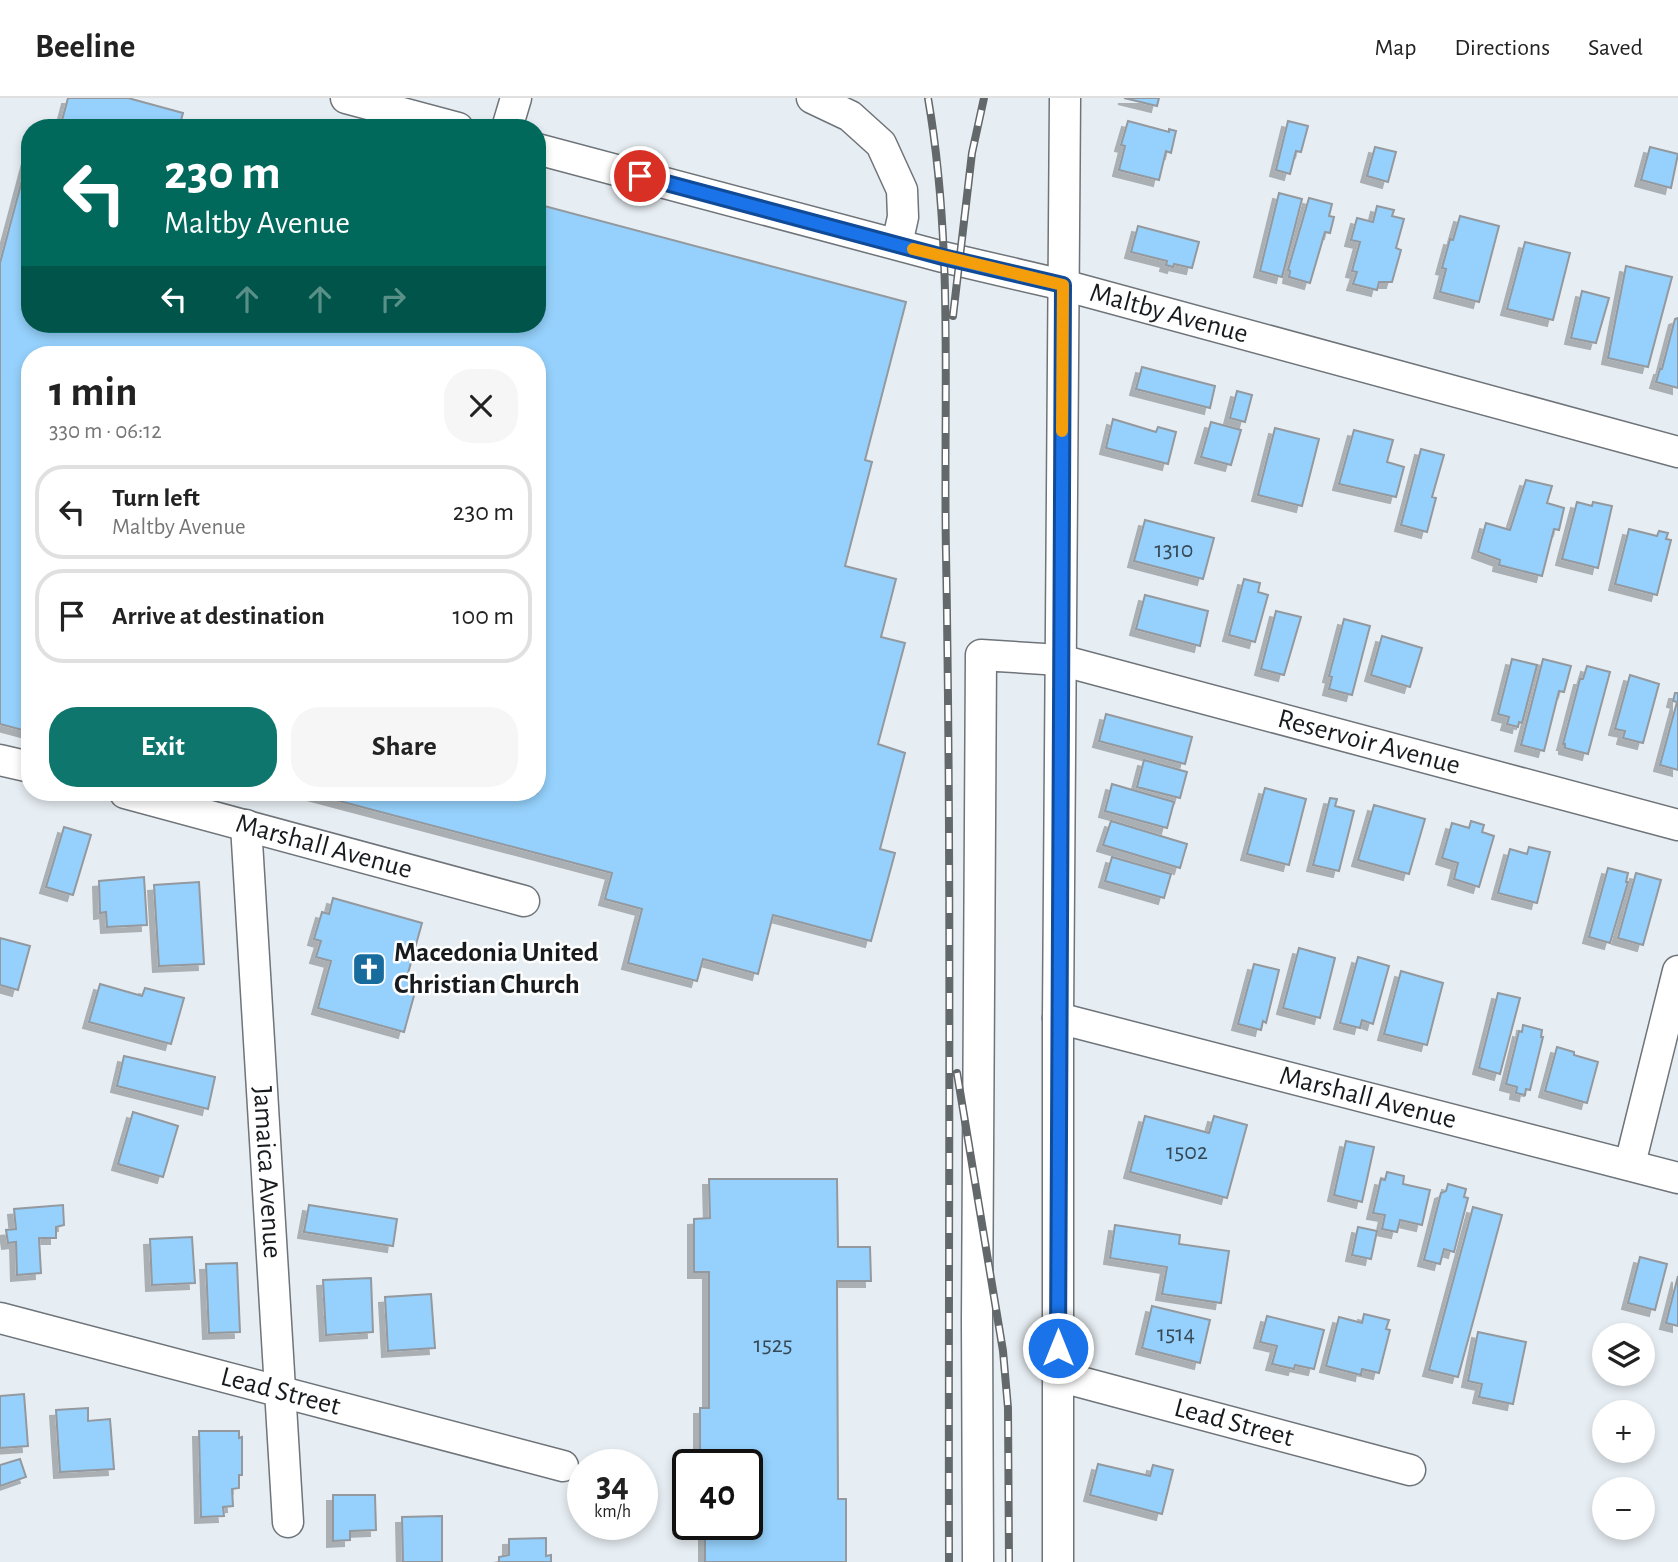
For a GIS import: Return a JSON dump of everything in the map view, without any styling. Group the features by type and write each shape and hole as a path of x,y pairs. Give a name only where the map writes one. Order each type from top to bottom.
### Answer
{"street":[{"path":"346,98 424,119"},
{"path":"510,119 516,98"},
{"path":"812,98 850,116 881,144 902,190 903,217 897,244"},
{"path":"1058,1562 1058,1018 1065,98"},
{"name":"Maltby Avenue","path":"546,151 1063,285 1678,452"},
{"name":"Reservoir Avenue","path":"978,1562 976,1321 981,654 1060,660 1678,825"},
{"path":"0,760 21,766"},
{"name":"Marshall Avenue","path":"155,801 524,901"},
{"name":"Jamaica Avenue","path":"246,825 288,1522"},
{"path":"1630,1164 1678,971"},
{"name":"Marshall Avenue","path":"1058,1018 1678,1178"},
{"name":"Lead Street","path":"0,1318 563,1466"},
{"name":"Lead Street","path":"1058,1376 1410,1470"}],"building":[{"path":"68,98 128,98 183,113 181,119 62,119"},
{"path":"1124,98 1159,98 1157,106"},
{"path":"1128,121 1169,132 1169,129 1176,131 1171,153 1166,151 1159,180 1119,170 1125,146 1121,145"},
{"path":"1288,121 1308,126 1301,152 1296,151 1290,174 1276,170"},
{"path":"1375,147 1396,152 1388,182 1367,176"},
{"path":"1650,147 1678,154 1671,188 1641,180"},
{"path":"21,184 21,333 546,333 546,206 906,302 865,460 872,462 845,566 896,579 881,637 905,643 878,744 905,753 880,849 895,853 871,941 773,915 758,974 703,959 697,981 628,963 642,909 605,899 612,873 339,801 546,801 546,346 21,346 21,730 0,724 0,263"},
{"path":"1279,193 1302,199 1282,277 1260,271"},
{"path":"1309,198 1332,204 1329,216 1334,217 1330,233 1325,232 1310,283 1289,277 1288,270"},
{"path":"1377,206 1394,210 1392,216 1404,219 1396,248 1401,250 1392,282 1379,282 1377,290 1353,284 1357,272 1352,271 1360,242 1351,240 1357,218 1373,222"},
{"path":"1460,216 1499,226 1479,302 1440,292 1446,269 1442,268"},
{"path":"1138,226 1199,242 1192,268 1174,264 1173,267 1166,265 1167,261 1131,252"},
{"path":"1525,242 1570,253 1553,320 1507,309"},
{"path":"1626,266 1672,277 1648,367 1608,358"},
{"path":"1582,291 1609,298 1596,343 1571,338"},
{"path":"1678,318 1678,388 1656,382 1675,319"},
{"path":"1142,367 1215,386 1210,408 1136,389"},
{"path":"1237,391 1252,395 1245,422 1230,418"},
{"path":"1113,419 1156,432 1158,427 1176,432 1168,464 1106,448"},
{"path":"1211,422 1241,430 1231,465 1201,457"},
{"path":"1275,428 1319,439 1302,506 1258,495"},
{"path":"1354,430 1393,440 1387,462 1404,467 1396,497 1339,484"},
{"path":"1421,449 1444,455 1432,497 1436,498 1427,532 1401,525"},
{"path":"1526,480 1552,486 1547,503 1564,508 1559,530 1554,529 1542,576 1499,565 1500,560 1478,552 1486,523 1510,530"},
{"path":"1577,502 1592,506 1593,502 1612,506 1598,568 1562,559"},
{"path":"1145,520 1214,538 1203,579 1134,561"},
{"path":"1629,529 1657,536 1659,531 1668,533 1666,539 1671,540 1657,595 1615,584"},
{"path":"1244,579 1260,583 1258,592 1268,595 1255,642 1229,635"},
{"path":"1145,595 1208,611 1200,646 1136,629"},
{"path":"1276,611 1301,617 1284,675 1261,669"},
{"path":"1344,619 1370,626 1352,695 1329,689 1332,677 1329,676"},
{"path":"1382,636 1422,648 1410,687 1371,675"},
{"path":"1512,659 1537,665 1522,723 1519,722 1518,727 1507,724 1509,717 1498,714"},
{"path":"1543,659 1571,666 1564,692 1559,691 1544,751 1521,745"},
{"path":"1587,666 1610,672 1588,754 1565,748 1563,744 1580,679 1583,679"},
{"path":"1630,675 1659,684 1643,743 1623,738 1625,731 1615,729"},
{"path":"1675,693 1678,693 1678,770 1660,765 1677,702 1673,701"},
{"path":"1106,714 1192,737 1185,764 1099,741"},
{"path":"1144,760 1187,772 1180,798 1137,787"},
{"path":"1112,784 1174,802 1167,828 1105,811"},
{"path":"1265,788 1306,799 1289,865 1247,854"},
{"path":"1330,798 1337,799 1335,806 1354,811 1339,871 1313,865"},
{"path":"1374,805 1425,819 1409,874 1358,860"},
{"path":"1111,821 1187,844 1180,868 1103,845"},
{"path":"1471,821 1484,825 1482,832 1494,836 1479,887 1454,879 1458,863 1442,858 1452,823 1469,828"},
{"path":"64,827 91,835 73,895 46,887"},
{"path":"1529,847 1550,852 1537,903 1498,893 1510,849 1527,854"},
{"path":"1112,857 1171,874 1164,898 1105,881"},
{"path":"1608,868 1628,873 1628,882 1610,943 1589,937"},
{"path":"1636,873 1661,880 1643,945 1618,938"},
{"path":"144,877 147,925 107,927 106,912 100,913 99,881"},
{"path":"199,882 204,964 159,966 154,885"},
{"name":"Macedonia United Christian Church","path":"333,898 422,923 407,977 418,981 404,1032 318,1008 331,961 316,957 321,941 314,939 322,912 329,914"},
{"path":"0,938 30,946 18,990 0,985"},
{"path":"1299,948 1335,958 1320,1018 1283,1008"},
{"path":"1358,957 1389,966 1373,1024 1362,1020 1360,1028 1340,1023"},
{"path":"1254,964 1279,970 1266,1023 1263,1021 1261,1030 1238,1024"},
{"path":"1401,971 1443,983 1427,1045 1384,1034"},
{"path":"100,984 142,996 145,988 184,998 171,1044 89,1022"},
{"path":"1498,993 1520,998 1500,1074 1479,1068"},
{"path":"1523,1025 1542,1030 1543,1037 1530,1090 1526,1089 1525,1095 1516,1093 1517,1087 1506,1084 1519,1031 1522,1032"},
{"path":"1557,1047 1598,1062 1587,1103 1545,1091"},
{"path":"124,1056 215,1077 208,1109 117,1086"},
{"path":"133,1112 178,1126 163,1177 118,1164"},
{"path":"1145,1116 1209,1133 1214,1116 1247,1125 1227,1198 1130,1172"},
{"path":"1346,1141 1374,1147 1362,1202 1334,1195"},
{"path":"1387,1172 1404,1176 1403,1184 1430,1190 1422,1225 1400,1220 1397,1232 1382,1229 1385,1215 1373,1213 1381,1179 1385,1180"},
{"path":"709,1179 837,1179 838,1247 870,1247 871,1281 837,1281 838,1499 846,1499 846,1562 705,1562 705,1540 763,1540 763,1449 700,1449 700,1408 709,1408 709,1272 694,1272 694,1219 710,1218"},
{"path":"1448,1184 1466,1189 1464,1197 1468,1198 1454,1252 1444,1249 1440,1264 1424,1260 1441,1193 1446,1191"},
{"path":"63,1205 64,1225 56,1227 56,1238 39,1238 41,1273 17,1275 16,1242 8,1243 6,1230 16,1229 14,1209"},
{"path":"309,1205 397,1219 393,1246 304,1232"},
{"path":"1473,1207 1502,1215 1458,1377 1429,1370"},
{"path":"1115,1225 1180,1235 1179,1244 1229,1251 1221,1303 1162,1294 1167,1267 1110,1258"},
{"path":"1358,1227 1377,1231 1371,1259 1352,1255"},
{"path":"192,1237 195,1283 152,1285 150,1239"},
{"path":"1640,1257 1667,1264 1655,1310 1628,1303"},
{"path":"237,1263 240,1332 209,1333 206,1264"},
{"path":"1678,1276 1678,1326 1666,1323"},
{"path":"371,1278 373,1332 326,1335 323,1280"},
{"path":"431,1294 435,1348 388,1351 385,1297"},
{"path":"1152,1306 1210,1320 1200,1363 1142,1348"},
{"path":"1364,1314 1389,1320 1386,1329 1390,1330 1379,1373 1362,1369 1361,1375 1326,1366 1339,1317 1362,1323"},
{"path":"1267,1316 1324,1330 1314,1369 1295,1365 1294,1369 1272,1364 1277,1346 1260,1342"},
{"path":"1478,1332 1526,1342 1513,1404 1479,1397 1482,1384 1468,1381"},
{"path":"24,1394 28,1446 0,1448 0,1396"},
{"path":"88,1408 88,1421 110,1419 114,1469 60,1472 56,1410"},
{"path":"199,1431 239,1431 239,1438 242,1437 242,1475 239,1475 239,1488 232,1489 233,1506 223,1507 224,1516 201,1517"},
{"path":"20,1459 26,1477 0,1486 0,1465"},
{"path":"1098,1464 1150,1476 1153,1465 1173,1470 1162,1514 1090,1495"},
{"path":"333,1495 375,1495 376,1530 350,1531 350,1540 333,1541"},
{"path":"442,1516 442,1562 403,1562 402,1517"},
{"path":"546,1538 546,1556 551,1555 551,1562 499,1562 499,1557 509,1555 509,1539"}],"railway":[{"path":"928,98 941,211 946,325 949,1562"},
{"path":"953,316 972,153 984,98"},
{"path":"957,1073 1003,1351 1008,1408 1009,1562"}],"slow traffic":[{"path":"913,249 1063,285 1062,431"}],"place":[{"name":"Macedonia United Christian Church","path":"369,969"}],"route":[{"path":"640,176 943,257 1063,285 1058,1348"}]}
